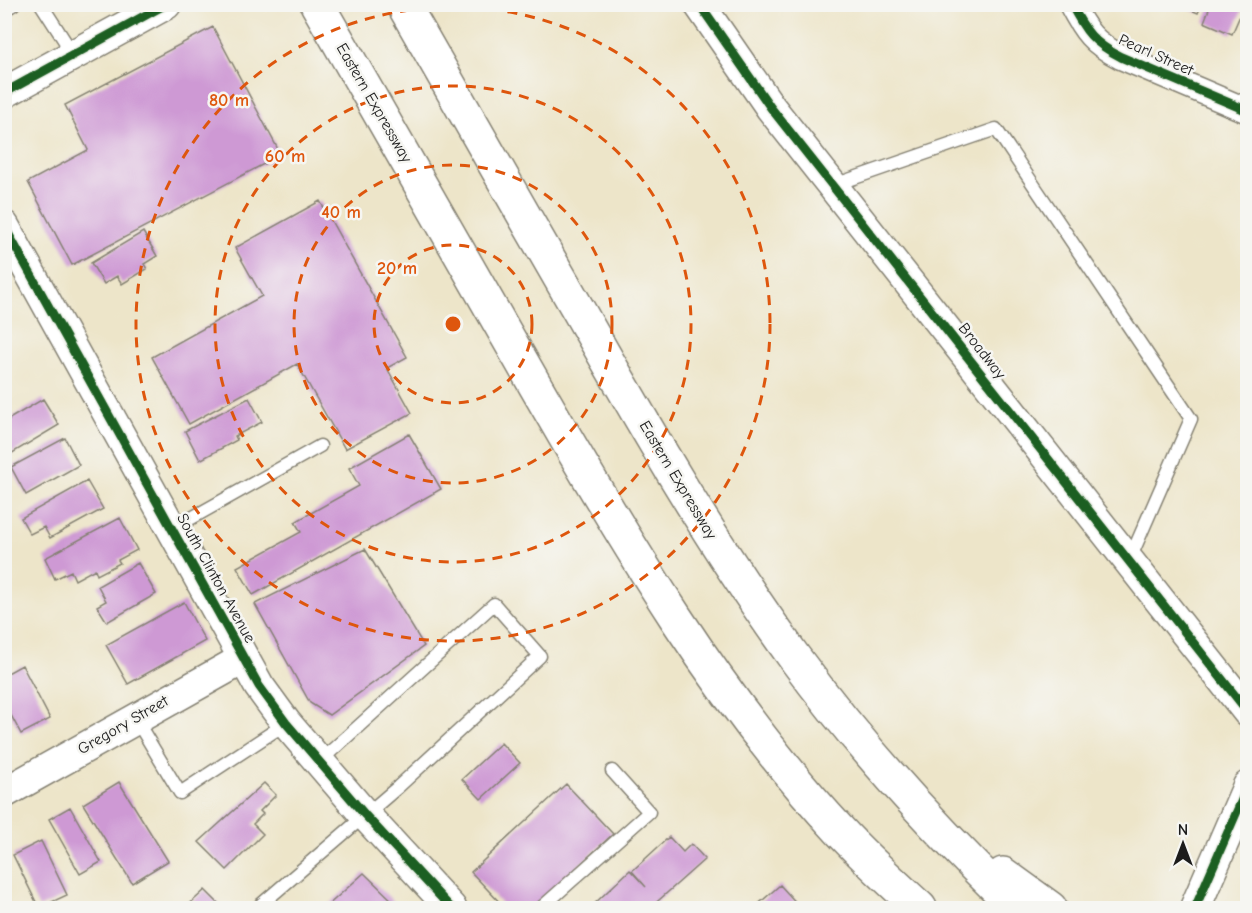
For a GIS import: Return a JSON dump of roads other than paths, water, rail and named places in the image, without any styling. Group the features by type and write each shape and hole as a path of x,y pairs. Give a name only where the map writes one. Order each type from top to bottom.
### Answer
{"highway":[{"name":"Eastern Expressway","path":"317,4 554,417 692,641 778,758 842,832 920,909"},
{"name":"Eastern Expressway","path":"404,4 634,408 709,531 795,658 855,733 920,807 1017,909"},
{"path":"920,807 961,842 1050,909"},
{"path":"842,832 905,909"}],"street":[{"path":"4,93 166,4"},
{"name":"Broadway","path":"699,4 771,108 1248,712"},
{"name":"Pearl Street","path":"1071,4 1086,32 1102,47 1248,111"},
{"name":"South Clinton Avenue","path":"4,226 259,686 319,762 451,909"},
{"name":"Gregory Street","path":"4,793 243,659"},
{"path":"1196,907 1248,786"}],"lane":[{"path":"4,10 14,4"},
{"path":"41,4 73,55"},
{"path":"832,185 996,129 1191,419 1129,562"},
{"path":"172,529 320,447"},
{"path":"257,909 398,787 540,656 494,604 319,762"},
{"path":"135,718 180,793 286,723"},
{"path":"541,909 649,812 612,771"}]}
